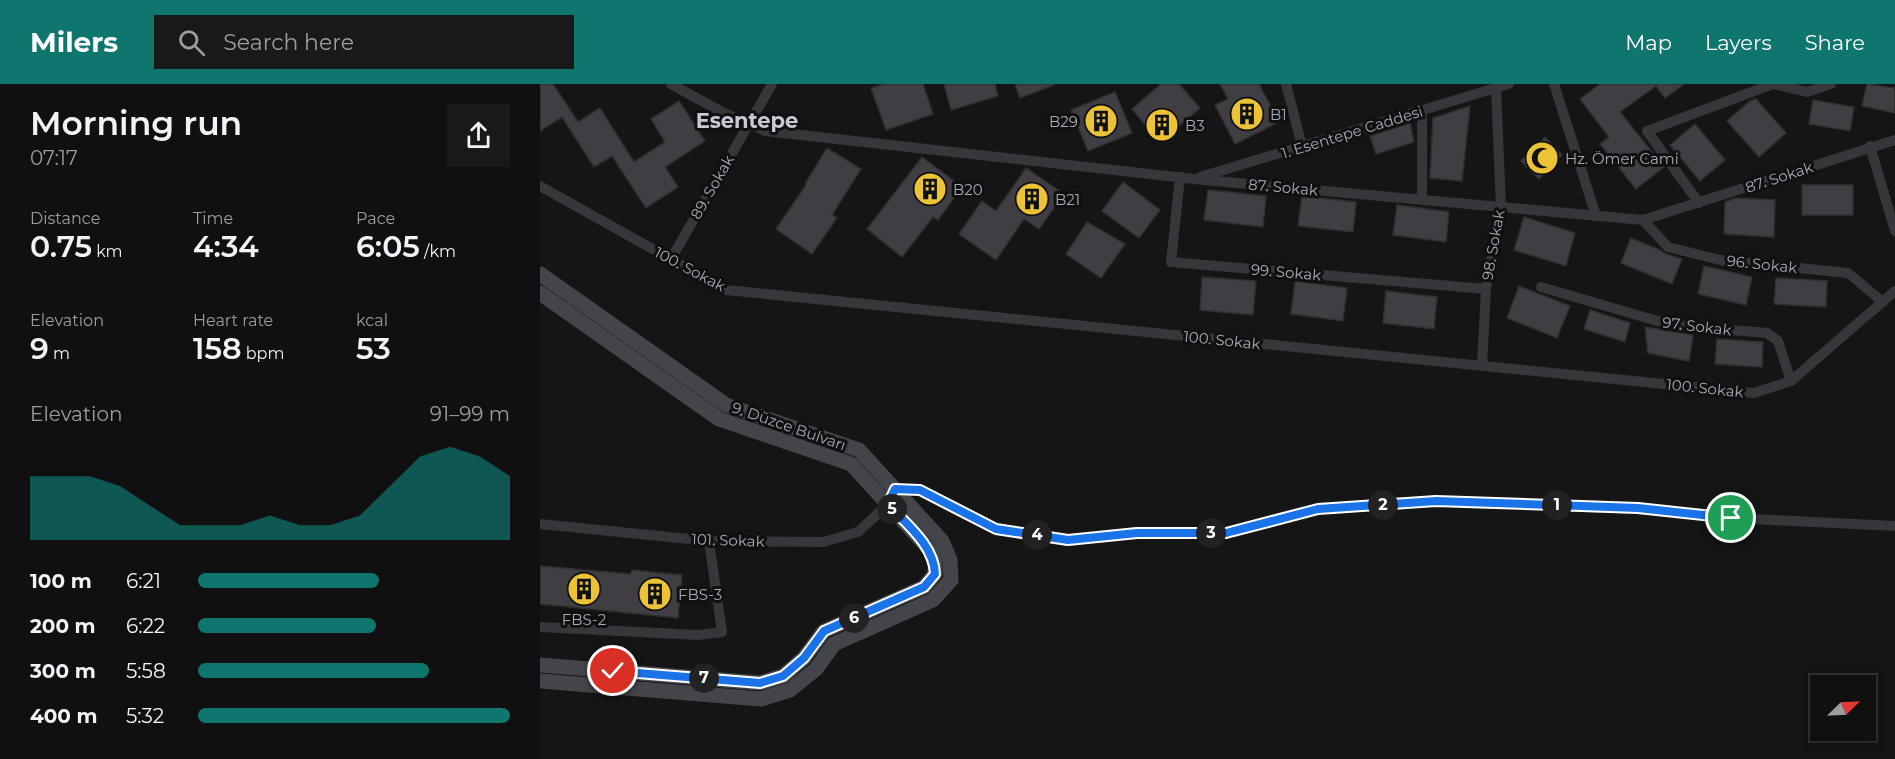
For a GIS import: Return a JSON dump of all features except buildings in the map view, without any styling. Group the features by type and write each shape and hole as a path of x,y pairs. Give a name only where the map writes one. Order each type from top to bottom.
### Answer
{"main road":[{"name":"9. Düzce Bulvarı","path":"540,274 726,405 860,450 942,541 951,560 951,580 933,600 834,644 816,669 790,690 761,699 540,681"},
{"name":"9. Düzce Bulvarı","path":"540,293 719,419 851,464 929,549 935,563 935,574 924,587 824,631 804,658 783,676 760,683 540,665"}],"street":[{"name":"87. Sokak","path":"671,84 722,112 765,131 1194,179 1643,220 1870,146 1895,140"},
{"name":"89. Sokak","path":"671,259 772,84"},
{"path":"1286,84 1302,146"},
{"name":"1. Esentepe Caddesi","path":"1194,179 1509,84"},
{"path":"1554,84 1596,216"},
{"path":"1700,203 1647,130 1773,84 1807,92 1826,85"},
{"name":"98. Sokak","path":"1482,366 1486,289 1501,207 1496,88"},
{"path":"1422,111 1422,200"},
{"path":"1870,146 1895,231"},
{"name":"99. Sokak","path":"1179,177 1171,262 1486,289"},
{"name":"100. Sokak","path":"540,186 726,290 1754,393 1791,381 1895,291"},
{"name":"96. Sokak","path":"1643,220 1668,247 1720,260 1848,273 1883,302"},
{"name":"97. Sokak","path":"1541,287 1671,325 1767,333 1778,341 1791,381"},
{"path":"895,489 920,490 996,529 1068,540 1137,533 1226,533 1318,509 1436,501 1638,508 1731,518 1895,526"},
{"name":"101. Sokak","path":"540,524 709,541 822,542 858,532 888,504 895,489"},
{"path":"540,627 698,635 722,632 709,541"}],"place":[{"name":"B1","path":"1247,114"},
{"name":"B29","path":"1101,121"},
{"name":"B3","path":"1162,125"},
{"name":"Hz. Ömer Cami","path":"1542,158"},
{"name":"B20","path":"930,189"},
{"name":"B21","path":"1032,199"},
{"name":"FBS-2","path":"584,589"},
{"name":"FBS-3","path":"655,594"}],"district":[{"name":"Esentepe","path":"747,120"}],"route":[{"path":"613,671 760,683 783,676 804,658 824,631 924,587 935,574 935,563 929,549 888,504 895,489 920,490 996,529 1068,540 1137,533 1226,533 1318,509 1436,501 1638,508 1731,518"}]}
